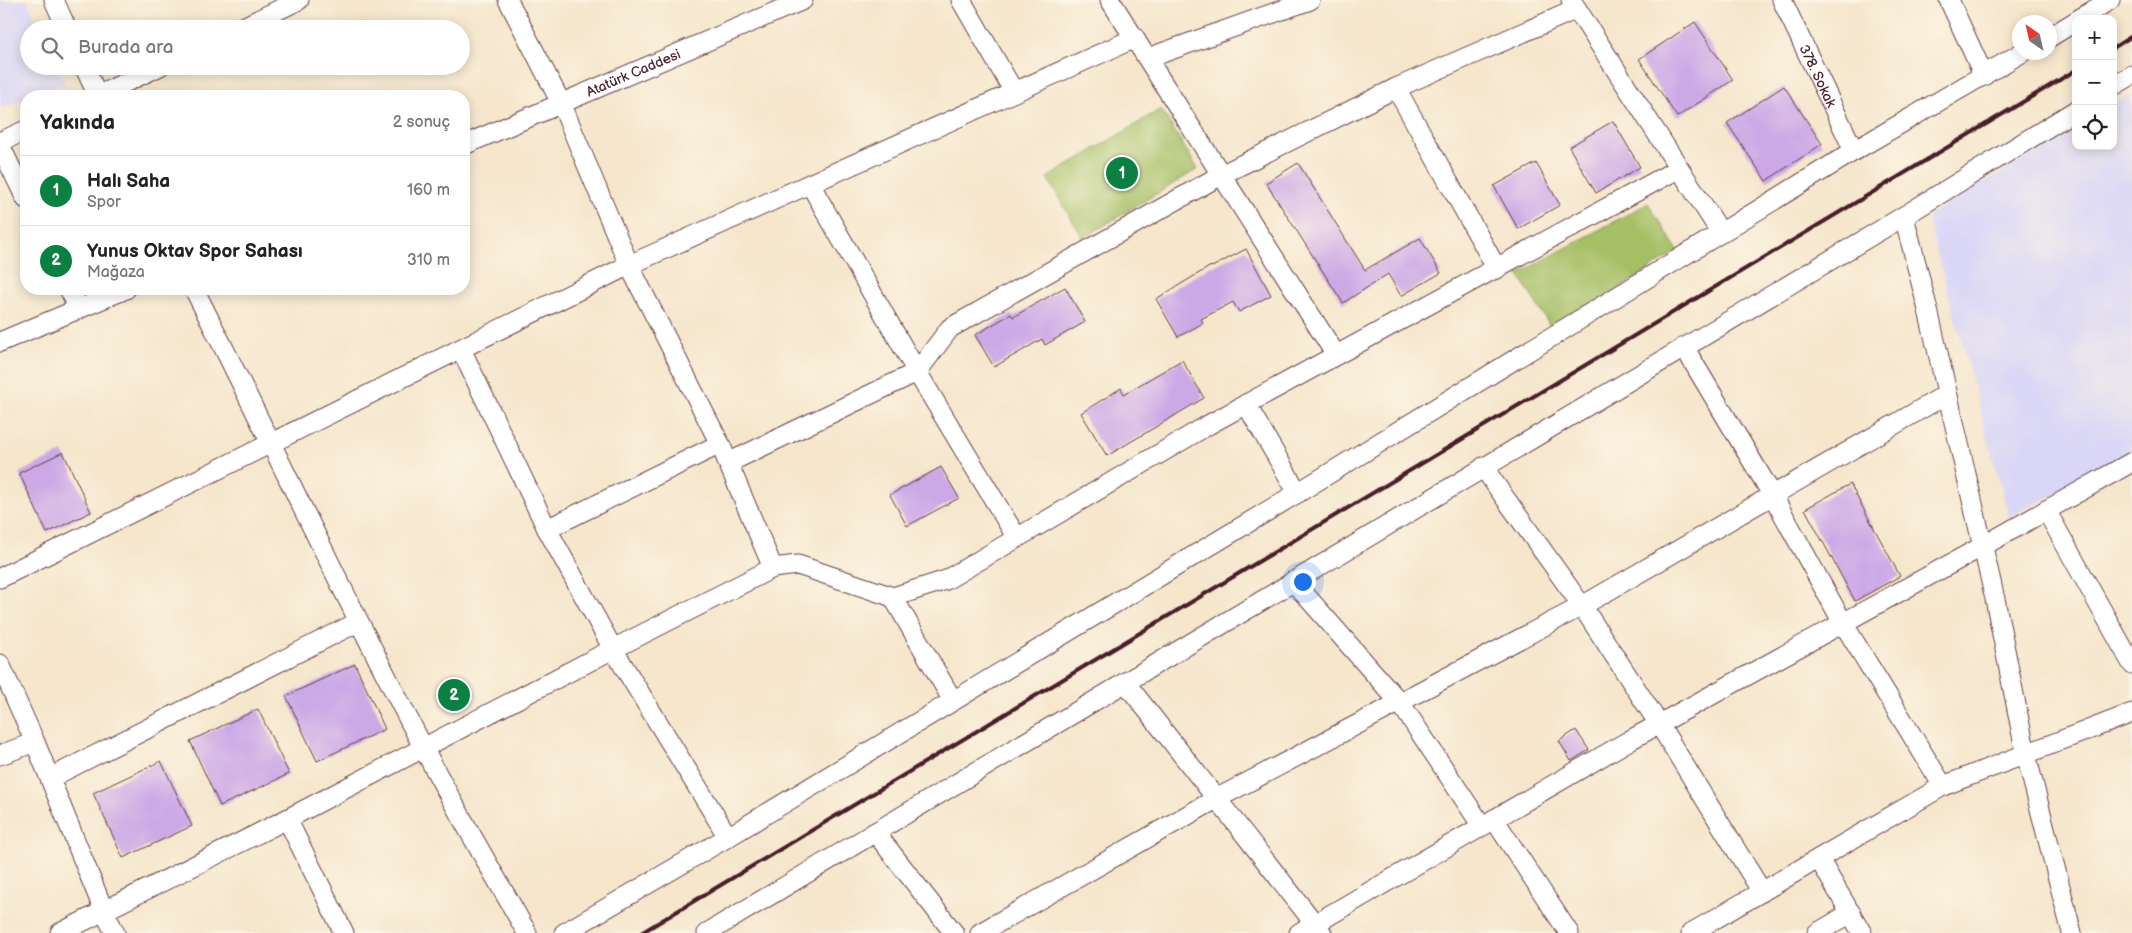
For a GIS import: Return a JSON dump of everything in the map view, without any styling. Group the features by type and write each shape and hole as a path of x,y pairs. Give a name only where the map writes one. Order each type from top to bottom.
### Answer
{"street":[{"path":"54,0 63,20"},
{"path":"252,20 275,5 299,0"},
{"path":"508,0 561,103 629,265 720,444 774,568"},
{"name":"Atatürk Caddesi","path":"470,142 803,0"},
{"path":"961,0 1014,92"},
{"path":"1110,0 1336,355"},
{"path":"1148,58 1310,0"},
{"name":"378. Sokak","path":"1782,0 1854,151"},
{"path":"1949,0 1984,76"},
{"path":"2086,15 2110,0"},
{"path":"728,463 917,372 950,328 1221,174 1396,88 1574,5 1721,233"},
{"path":"2057,33 2072,23"},
{"path":"0,578 629,265 1135,38"},
{"path":"564,933 728,837 1298,493 1854,151 2012,59"},
{"path":"88,75 95,90"},
{"path":"110,90 141,75"},
{"path":"2117,84 2132,75"},
{"path":"1396,88 1497,269"},
{"path":"707,933 1904,216 2072,112"},
{"path":"20,133 0,144 20,186"},
{"path":"60,933 287,819 613,648 774,568 798,565 893,597 946,580 1246,404 1497,269 1678,168"},
{"path":"810,184 917,372 1017,538"},
{"path":"1904,216 1983,546 2026,755 2072,933"},
{"path":"72,295 79,309"},
{"path":"0,342 112,295"},
{"path":"197,295 272,443 358,622 423,747 527,933"},
{"path":"462,348 548,529 613,648 728,837"},
{"path":"1684,348 1773,496 1843,623 1943,786"},
{"path":"980,933 1216,800 1401,704 1582,606 1947,394"},
{"path":"1246,404 1298,493"},
{"path":"548,529 720,444"},
{"path":"1125,682 1216,800 1312,930 1488,823 1659,724 2132,462"},
{"path":"1483,467 1582,606 1659,724 1762,892"},
{"path":"2046,510 2132,664"},
{"path":"1293,581 1401,704 1569,933"},
{"path":"893,597 953,701"},
{"path":"50,778 358,622"},
{"path":"0,664 35,742 104,911 115,933"},
{"path":"1692,933 1943,786 2132,713"},
{"path":"0,755 35,742"},
{"path":"287,819 344,933"},
{"path":"875,832 954,933"},
{"path":"1818,859 1862,933"},
{"path":"1817,933 1851,914"}],"shaded area":[{"path":"0,0 27,0 36,20 20,20 20,75 61,75 65,84 50,90 20,90 20,101 0,109"},
{"path":"2132,94 2132,455 2009,517 1927,216 2072,129 2072,150 2117,150 2117,103"}],"green space":[{"path":"1161,109 1198,169 1083,238 1047,178"},
{"path":"1648,203 1678,251 1553,331 1518,274"}],"building":[{"path":"1695,22 1733,80 1677,117 1639,59"},
{"path":"1784,86 1822,144 1766,181 1727,123"},
{"path":"1613,121 1640,167 1596,193 1569,147"},
{"path":"1298,163 1365,270 1420,238 1441,273 1401,296 1388,274 1343,303 1266,183"},
{"path":"1536,163 1560,205 1518,229 1494,186"},
{"path":"1246,249 1271,295 1239,312 1233,302 1201,319 1203,323 1178,337 1156,299 1211,266"},
{"path":"1065,287 1085,322 1045,345 1042,339 994,367 975,335 1011,314 1013,317"},
{"path":"1182,360 1204,398 1107,456 1081,413 1121,388 1124,394"},
{"path":"63,452 91,512 47,533 19,473"},
{"path":"941,467 959,498 907,526 890,495"},
{"path":"1850,484 1900,576 1855,601 1805,509"},
{"path":"355,664 385,729 317,761 286,696"},
{"path":"258,709 289,774 220,806 190,741"},
{"path":"1576,730 1589,750 1571,761 1559,741"},
{"path":"161,761 192,826 123,858 93,793"}],"railway":[{"path":"2117,45 2132,36"},
{"path":"641,933 2072,72"}],"place":[{"name":"Halı Saha","path":"1122,173"},
{"name":"Yunus Oktav Spor Sahası","path":"454,695"}]}
